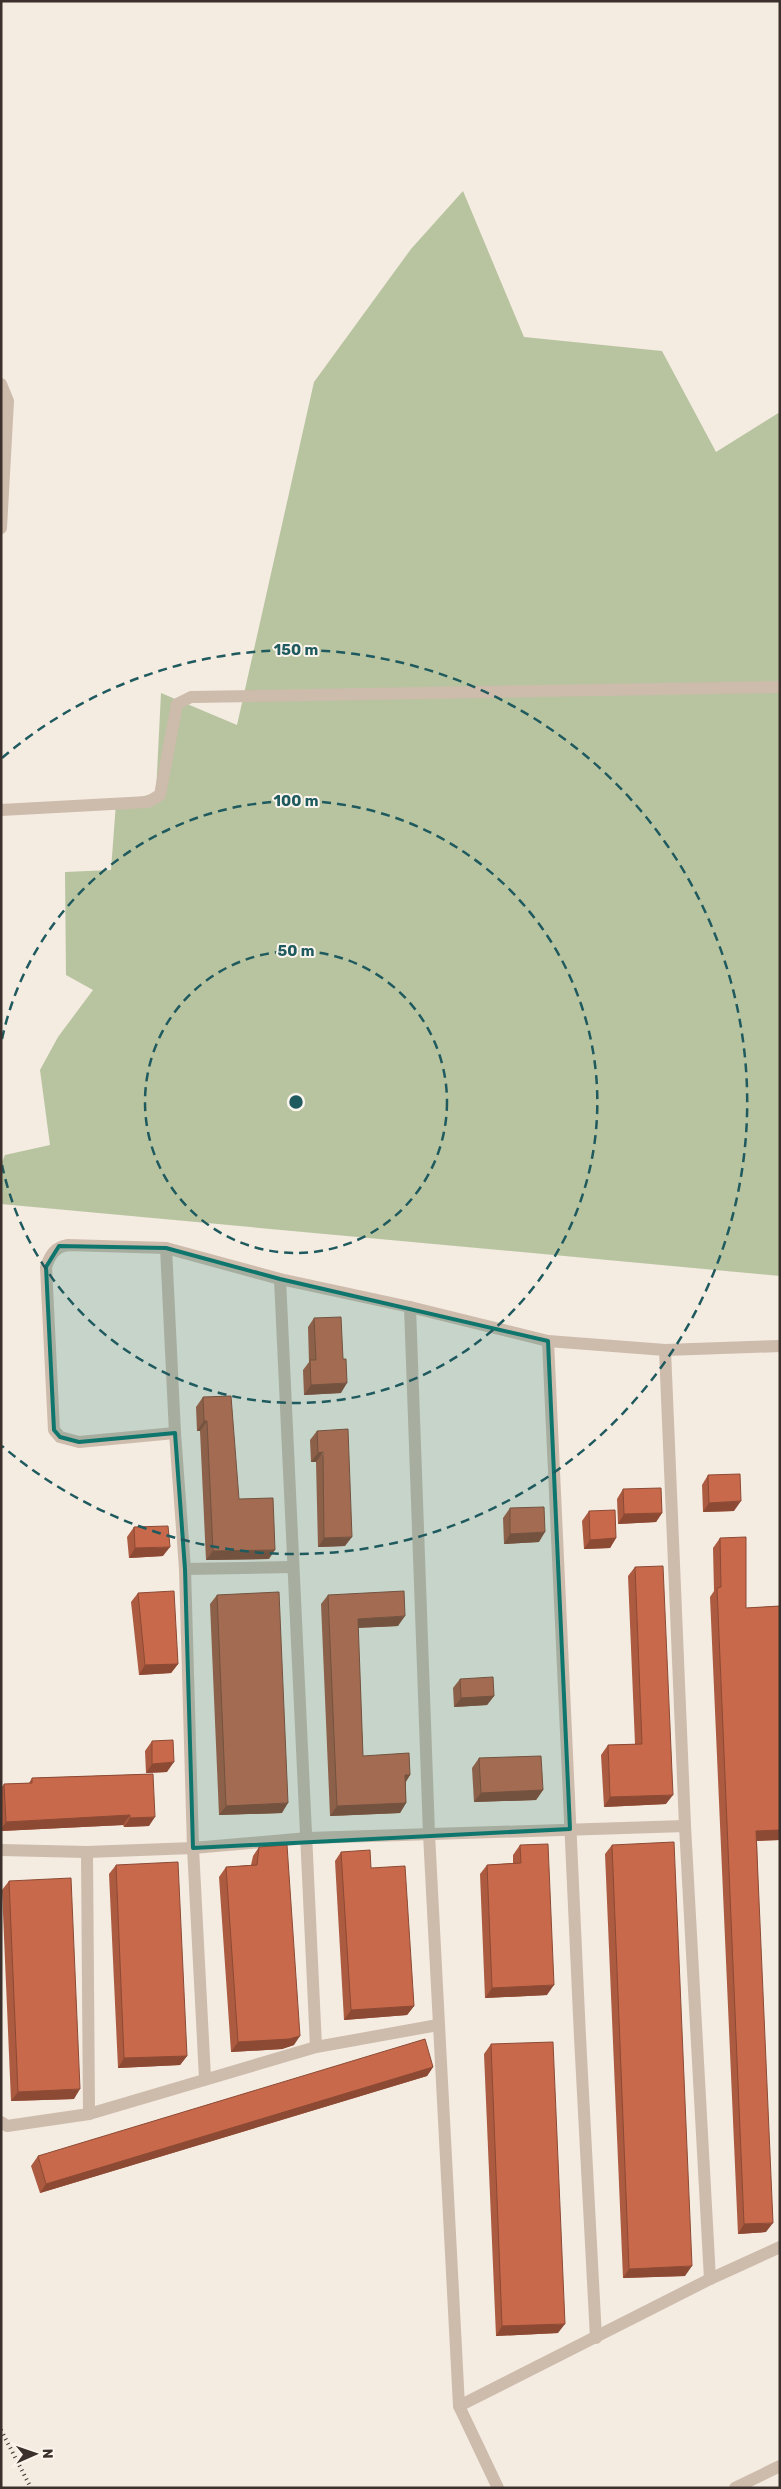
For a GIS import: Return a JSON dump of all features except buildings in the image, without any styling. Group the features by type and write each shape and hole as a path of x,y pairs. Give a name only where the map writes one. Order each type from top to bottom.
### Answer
{"street":[{"path":"1,384 8,401 1,528"},
{"path":"1,810 148,802 155,799 160,795 177,704 190,697 780,686"},
{"path":"174,1434 79,1442 60,1437 54,1430 46,1267 53,1252 59,1246 166,1248 280,1279 410,1307 548,1341 665,1350 780,1346"},
{"path":"166,1248 174,1434 185,1569 193,1848 205,2078"},
{"path":"280,1279 292,1567 308,1838 316,2047"},
{"path":"410,1307 429,1834 459,2406 498,2488"},
{"path":"548,1341 596,2338"},
{"path":"665,1350 685,1826 710,2279"},
{"path":"185,1569 292,1567"},
{"path":"1,1850 87,1852 193,1848 308,1838 685,1826"},
{"path":"87,1852 88,2114"},
{"path":"1,2122 7,2126 88,2114 205,2078 316,2047 438,2025"},
{"path":"459,2406 710,2279 780,2247"},
{"path":"735,2488 780,2466"}],"highlighted area":[{"path":"59,1246 166,1248 280,1279 548,1341 570,1829 193,1848 185,1569 175,1433 79,1442 60,1437 54,1430 46,1267"}],"green space":[{"path":"463,191 524,337 662,351 716,452 780,412 780,1276 1,1204 1,1164 5,1155 50,1145 40,1070 58,1037 93,990 66,975 65,872 111,870 116,803 156,793 161,693 237,725 314,382 411,249"}],"railway":[{"path":"1,2430 31,2488"}]}
